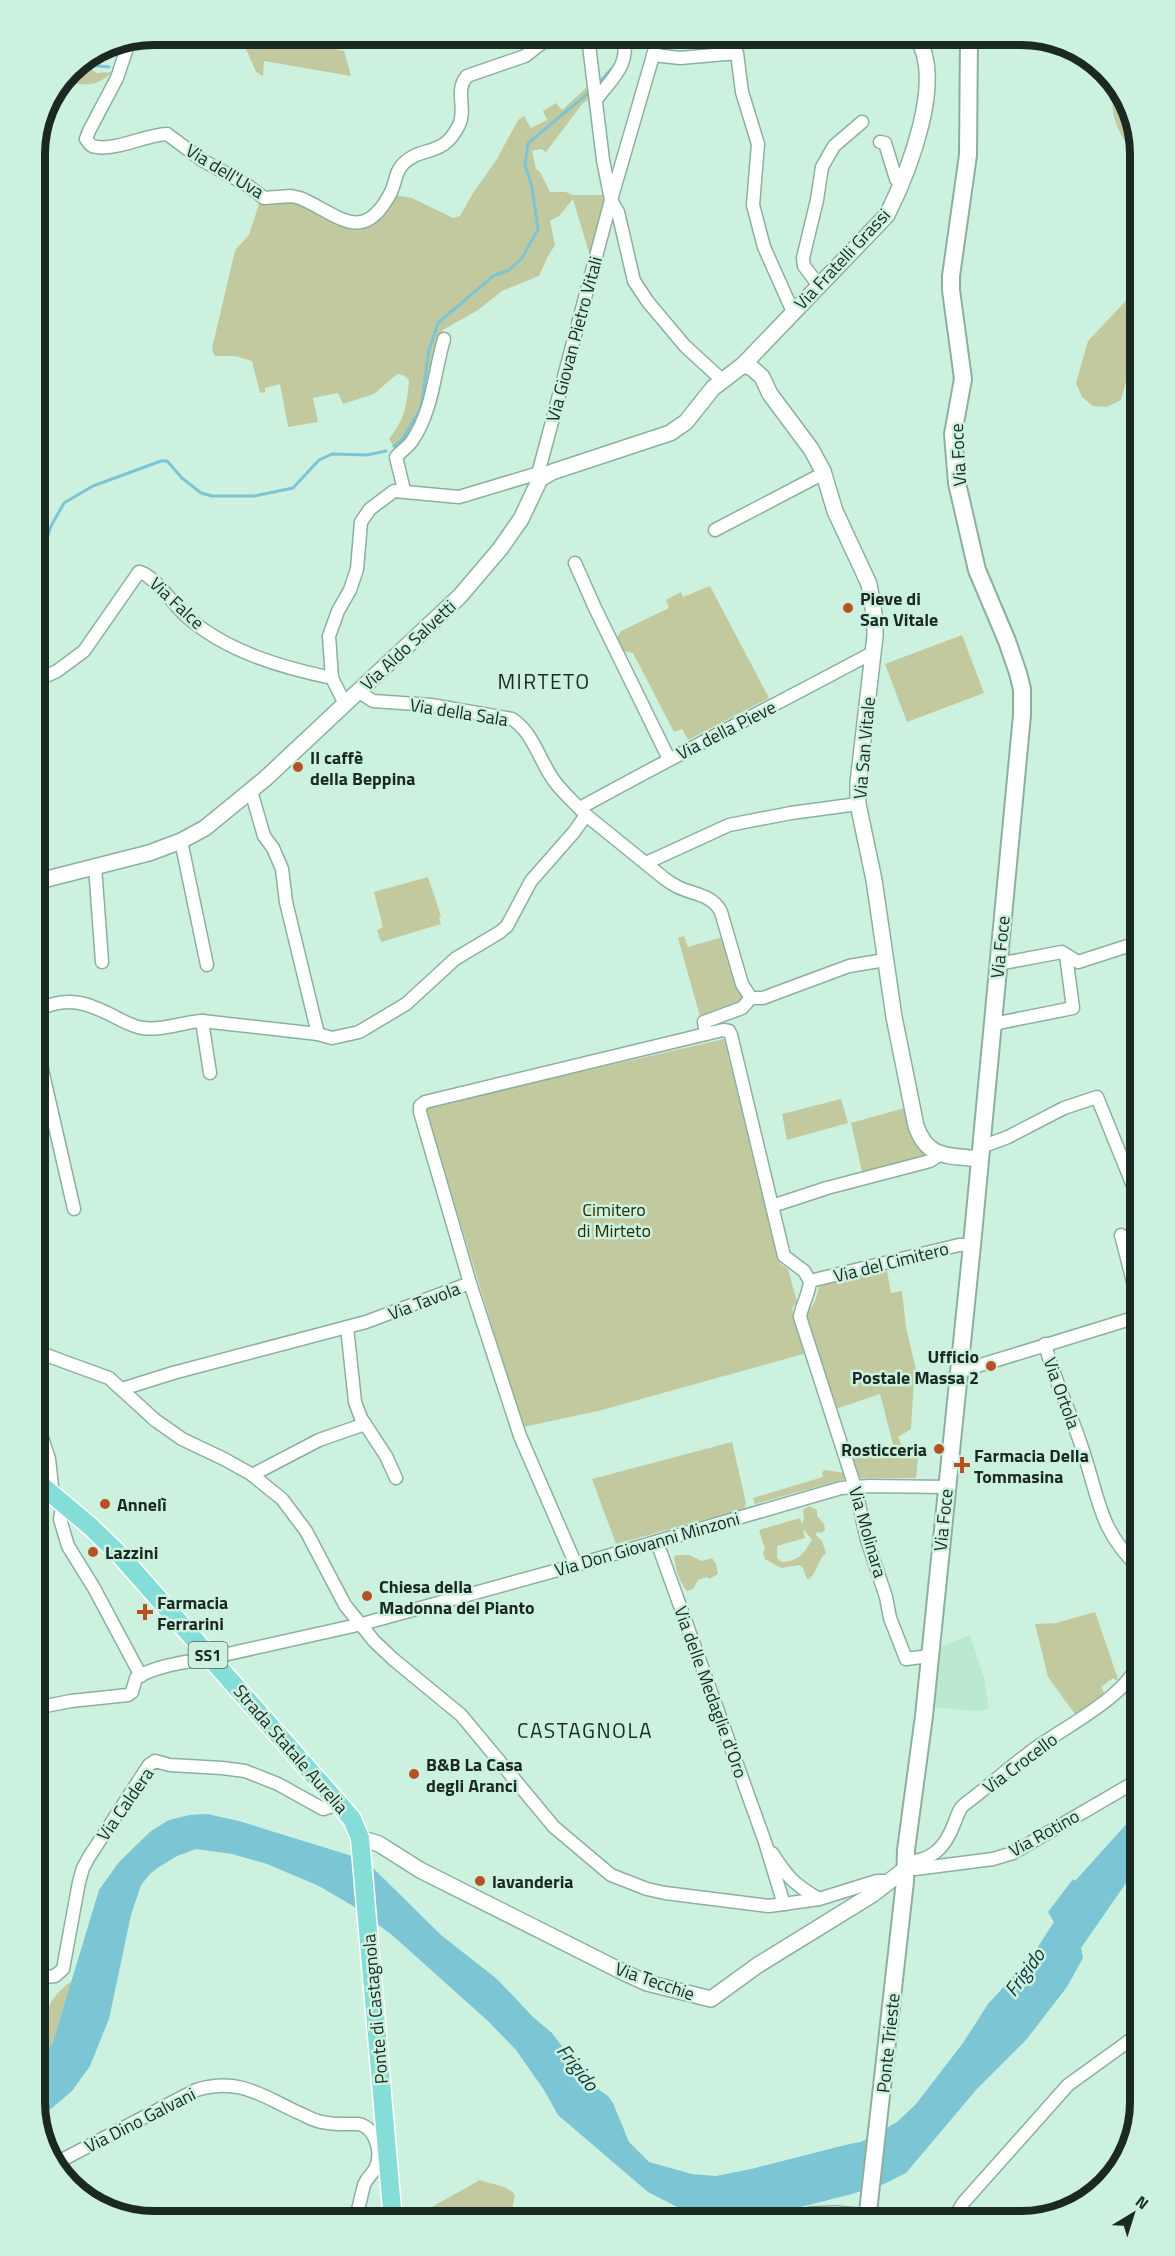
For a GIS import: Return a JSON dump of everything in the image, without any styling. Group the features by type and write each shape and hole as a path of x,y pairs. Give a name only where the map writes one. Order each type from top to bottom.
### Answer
{"main road":[{"name":"Via Foce","path":"901,1873 924,1716 972,1245 1022,715 1022,690 1007,641 977,570 957,483 954,453 954,421 961,397 963,379 951,276 968,155 969,45"},
{"name":"Strada Statale Aurelia","path":"45,1488 120,1555 339,1804 357,1827 361,1842"},
{"name":"Ponte di Castagnola","path":"361,1842 392,2211"},
{"name":"Ponte Trieste","path":"868,2211 901,1873"}],"street":[{"name":"Via dell'Uva","path":"128,48 117,78 89,131 86,139 91,146 98,148 167,134 202,160 248,185 264,198 291,196 300,198 348,224 360,223 375,215 384,204 393,186 397,171 406,161 442,147 450,139 461,120 460,88 467,76 525,56 539,45"},
{"path":"589,45 603,160 611,200 618,212 631,272 639,290 685,346 722,380"},
{"path":"595,99 623,66 626,52 625,45"},
{"name":"Via Giovan Pietro Vitali","path":"540,476 611,200 656,45"},
{"name":"Via Fratelli Grassi","path":"743,366 887,215 902,186 924,121 927,67 925,53 921,45"},
{"path":"653,55 680,58 737,53 742,92 758,144 753,205 764,247 793,312"},
{"path":"820,287 804,267 803,258 818,201 822,167 834,146 862,122"},
{"path":"880,142 885,143 896,179 902,186"},
{"path":"405,490 396,457 410,444 418,432 432,398 444,339"},
{"path":"345,705 332,678 328,636 350,590 357,569 360,522 370,509 394,491 405,490 459,497 540,476 670,433 686,422 722,380 743,366"},
{"name":"Via San Vitale","path":"743,366 752,368 762,377 770,394 811,449 824,474 835,511 869,585 875,620 858,783 858,804 876,889 894,1017 916,1126 921,1142 930,1150 940,1154"},
{"path":"715,530 824,474"},
{"name":"Via Aldo Salvetti","path":"45,879 149,853 181,841 205,828 251,791 359,692 478,577 521,519 540,476"},
{"path":"575,562 669,759"},
{"name":"Via Falce","path":"45,676 57,671 84,651 139,572 152,579 185,615 228,645 282,665 332,678"},
{"name":"Via della Pieve","path":"583,811 669,759 872,653"},
{"name":"Via della Sala","path":"359,692 373,701 430,705 512,719 521,725 529,735 555,783 583,811 678,887 709,898 717,904 742,984 751,998"},
{"path":"251,791 264,836 273,848 282,869 286,902 318,1034"},
{"path":"646,863 729,825 791,813 858,804"},
{"path":"45,1005 81,1002 141,1028 154,1029 202,1021 318,1034 332,1038 359,1032 406,1004 455,959 507,926 531,881 539,869 574,832 583,811"},
{"path":"181,841 207,965"},
{"path":"95,866 102,962"},
{"path":"999,964 1062,952 1078,962 1130,946"},
{"path":"993,1024 1073,1008 1066,955"},
{"path":"706,1034 704,1022 742,1008 751,998 762,998 849,966 885,960"},
{"path":"202,1021 210,1072"},
{"path":"470,1283 420,1106 425,1102 723,1030 729,1031 731,1035 784,1256 804,1271 810,1281"},
{"path":"45,1083 74,1209"},
{"path":"772,1206 827,1188 930,1161 940,1154 981,1153 1064,1108 1097,1097 1130,1177"},
{"path":"1121,1235 1130,1271"},
{"name":"Via del Cimitero","path":"810,1281 959,1245 972,1245"},
{"name":"Via Molinara","path":"810,1281 809,1293 801,1307 800,1317 855,1487 867,1540 884,1589 890,1618 906,1659 929,1656"},
{"name":"Via Tavola","path":"122,1389 173,1373 347,1327 470,1283 520,1436 576,1565"},
{"path":"958,1372 1130,1319"},
{"path":"347,1327 355,1402 396,1478"},
{"name":"Via Ortola","path":"1044,1344 1082,1447 1102,1518 1124,1554 1130,1560"},
{"path":"45,1355 109,1378 155,1420 182,1439 252,1474 282,1499 306,1531 337,1592 374,1641 461,1715 554,1827 611,1875 647,1889 665,1893 769,1906 819,1899 901,1873"},
{"path":"252,1474 319,1440 365,1424"},
{"path":"45,1447 68,1546 94,1588 141,1676 136,1678 132,1692 128,1695 45,1706"},
{"name":"Via Don Giovanni Minzoni","path":"141,1676 192,1660 362,1624 823,1494 855,1487 947,1487"},
{"name":"Via delle Medaglie d'Oro","path":"657,1542 765,1842 773,1874 785,1904"},
{"name":"Via Crocello","path":"901,1873 930,1857 950,1834 961,1806 982,1792 1028,1753 1098,1707 1130,1678"},
{"name":"Via Caldera","path":"45,1977 55,1976 63,1969 79,1882 88,1857 149,1766 155,1761 170,1765 245,1771 278,1784 323,1809 339,1804"},
{"name":"Via Rotino","path":"901,1873 993,1859 1013,1853 1130,1785"},
{"name":"Via Tecchie","path":"361,1842 379,1844 420,1870 625,1973 655,1985 711,1999 758,1965 873,1894 901,1873"},
{"name":"Via delle Medaglie d'Oro","path":"765,1842 788,1878 819,1899"},
{"path":"785,1904 789,1891 788,1878"},
{"path":"959,2211 963,2203 1068,2085 1130,2040"},
{"name":"Via Dino Galvani","path":"62,2160 196,2090 208,2086 234,2085 259,2092 312,2119 364,2125 373,2134 379,2160 363,2188 358,2211"}],"shaded area":[{"path":"970,1635 984,1678 989,1709 978,1711 929,1707 935,1649"}],"green space":[{"path":"244,45 311,45 344,51 351,76 264,61 263,76 256,72"},
{"path":"89,66 96,73 113,72 95,83 72,82"},
{"path":"588,86 591,98 583,103 546,152 541,149 532,151 536,169 540,172 550,192 566,192 572,195 606,195 590,256 573,199 559,216 550,221 555,245 539,276 502,291 478,310 443,330 417,430 397,452 389,439 399,425 406,404 409,380 403,375 397,374 374,394 343,404 338,393 313,398 318,422 288,427 280,384 265,388 265,392 260,393 252,361 235,356 215,356 212,350 213,344 234,255 236,249 249,235 260,201 297,202 339,225 361,230 372,226 395,195 412,198 453,218 460,216 497,159 518,120 524,116 531,128 547,120 543,111 556,103 562,110"},
{"path":"1113,98 1122,112 1128,132 1130,149 1114,118"},
{"path":"1130,297 1130,373 1121,400 1107,407 1093,406 1082,397 1076,383 1088,341"},
{"path":"710,586 769,698 688,740 682,729 674,732 633,653 623,651 618,636 621,631 669,608 666,600 681,592 683,597"},
{"path":"962,635 984,693 907,722 885,664"},
{"path":"428,877 441,916 439,917 441,924 381,942 377,930 383,927 374,892"},
{"path":"684,936 688,947 726,936 743,994 741,1004 701,1020 678,938"},
{"name":"Cimitero di Mirteto","path":"724,1039 780,1264 788,1269 797,1302 792,1308 807,1353 598,1411 523,1427 425,1108"},
{"path":"841,1099 848,1123 787,1140 782,1114"},
{"path":"908,1107 915,1141 927,1157 863,1176 851,1123"},
{"path":"887,1271 891,1293 902,1291 906,1327 918,1378 914,1380 911,1429 898,1437 907,1457 918,1457 916,1478 855,1478 849,1460 894,1448 880,1394 833,1410 804,1320 815,1301 820,1283"},
{"path":"732,1442 746,1503 744,1509 616,1544 592,1479"},
{"path":"825,1470 844,1473 845,1479 755,1504 753,1498 823,1477 822,1472"},
{"path":"809,1506 817,1510 817,1516 824,1524 825,1530 821,1533 817,1532 816,1535 822,1541 826,1553 809,1579 800,1565 781,1568 765,1559 763,1553 765,1549 759,1530 800,1518 802,1525 803,1510","holes":["803,1529 812,1539 797,1558 782,1562 777,1558 777,1546 805,1538"]},
{"path":"689,1555 702,1561 712,1558 718,1574 709,1579 707,1577 698,1580 693,1589 687,1591 677,1571 674,1557"},
{"path":"1095,1612 1118,1679 1113,1678 1101,1687 1106,1696 1077,1717 1048,1677 1035,1624 1056,1623"},
{"path":"72,1981 53,2042 45,2054 45,2024 49,2007 64,1987"},
{"path":"480,2180 503,2187 515,2195 511,2211 416,2211 417,2208 430,2208"}],"water":[{"name":"Frigido","path":"207,1814 239,1821 352,1856 373,1868 441,1935 497,1979 533,2017 552,2033 590,2084 608,2096 629,2142 649,2162 692,2174 716,2176 861,2142 897,2122 916,2104 963,2043 988,2004 1032,1956 1054,1922 1048,1912 1073,1879 1075,1881 1130,1820 1130,1877 1081,1948 1083,1958 1067,1987 1026,2040 976,2090 906,2173 884,2184 785,2211 685,2211 648,2192 558,2115 544,2090 516,2050 488,2021 392,1935 353,1906 319,1886 267,1864 232,1854 196,1849 177,1856 159,1867 141,1885 131,1915 109,2019 90,2066 72,2091 45,2112 45,2054 53,2042 99,1890 119,1862 151,1831 169,1820 189,1815"}],"waterway":[{"path":"90,65 109,67"},
{"path":"598,84 615,65"},
{"path":"394,446 402,440 421,408 429,350 438,323 493,276 509,270 522,258 538,229 532,187 525,165 528,143 591,91"},
{"path":"45,544 51,526 64,503 93,486 161,461 167,461 182,478 201,493 212,496 254,496 293,488 319,460 332,454 367,455 386,451"}],"place":[{"name":"Pieve di San Vitale","path":"848,608"},
{"name":"Il caffè della Beppina","path":"298,767"},
{"name":"Ufficio Postale Massa 2","path":"991,1366"},
{"name":"Rosticceria","path":"939,1449"},
{"name":"Farmacia Della Tommasina","path":"962,1465"},
{"name":"Annelì","path":"105,1504"},
{"name":"Lazzini","path":"93,1552"},
{"name":"Chiesa della Madonna del Pianto","path":"367,1596"},
{"name":"Farmacia Ferrarini","path":"145,1612"},
{"name":"B&B La Casa degli Aranci","path":"414,1774"},
{"name":"lavanderia","path":"480,1881"}],"district":[{"name":"MIRTETO","path":"544,681"},
{"name":"CASTAGNOLA","path":"585,1730"}]}
